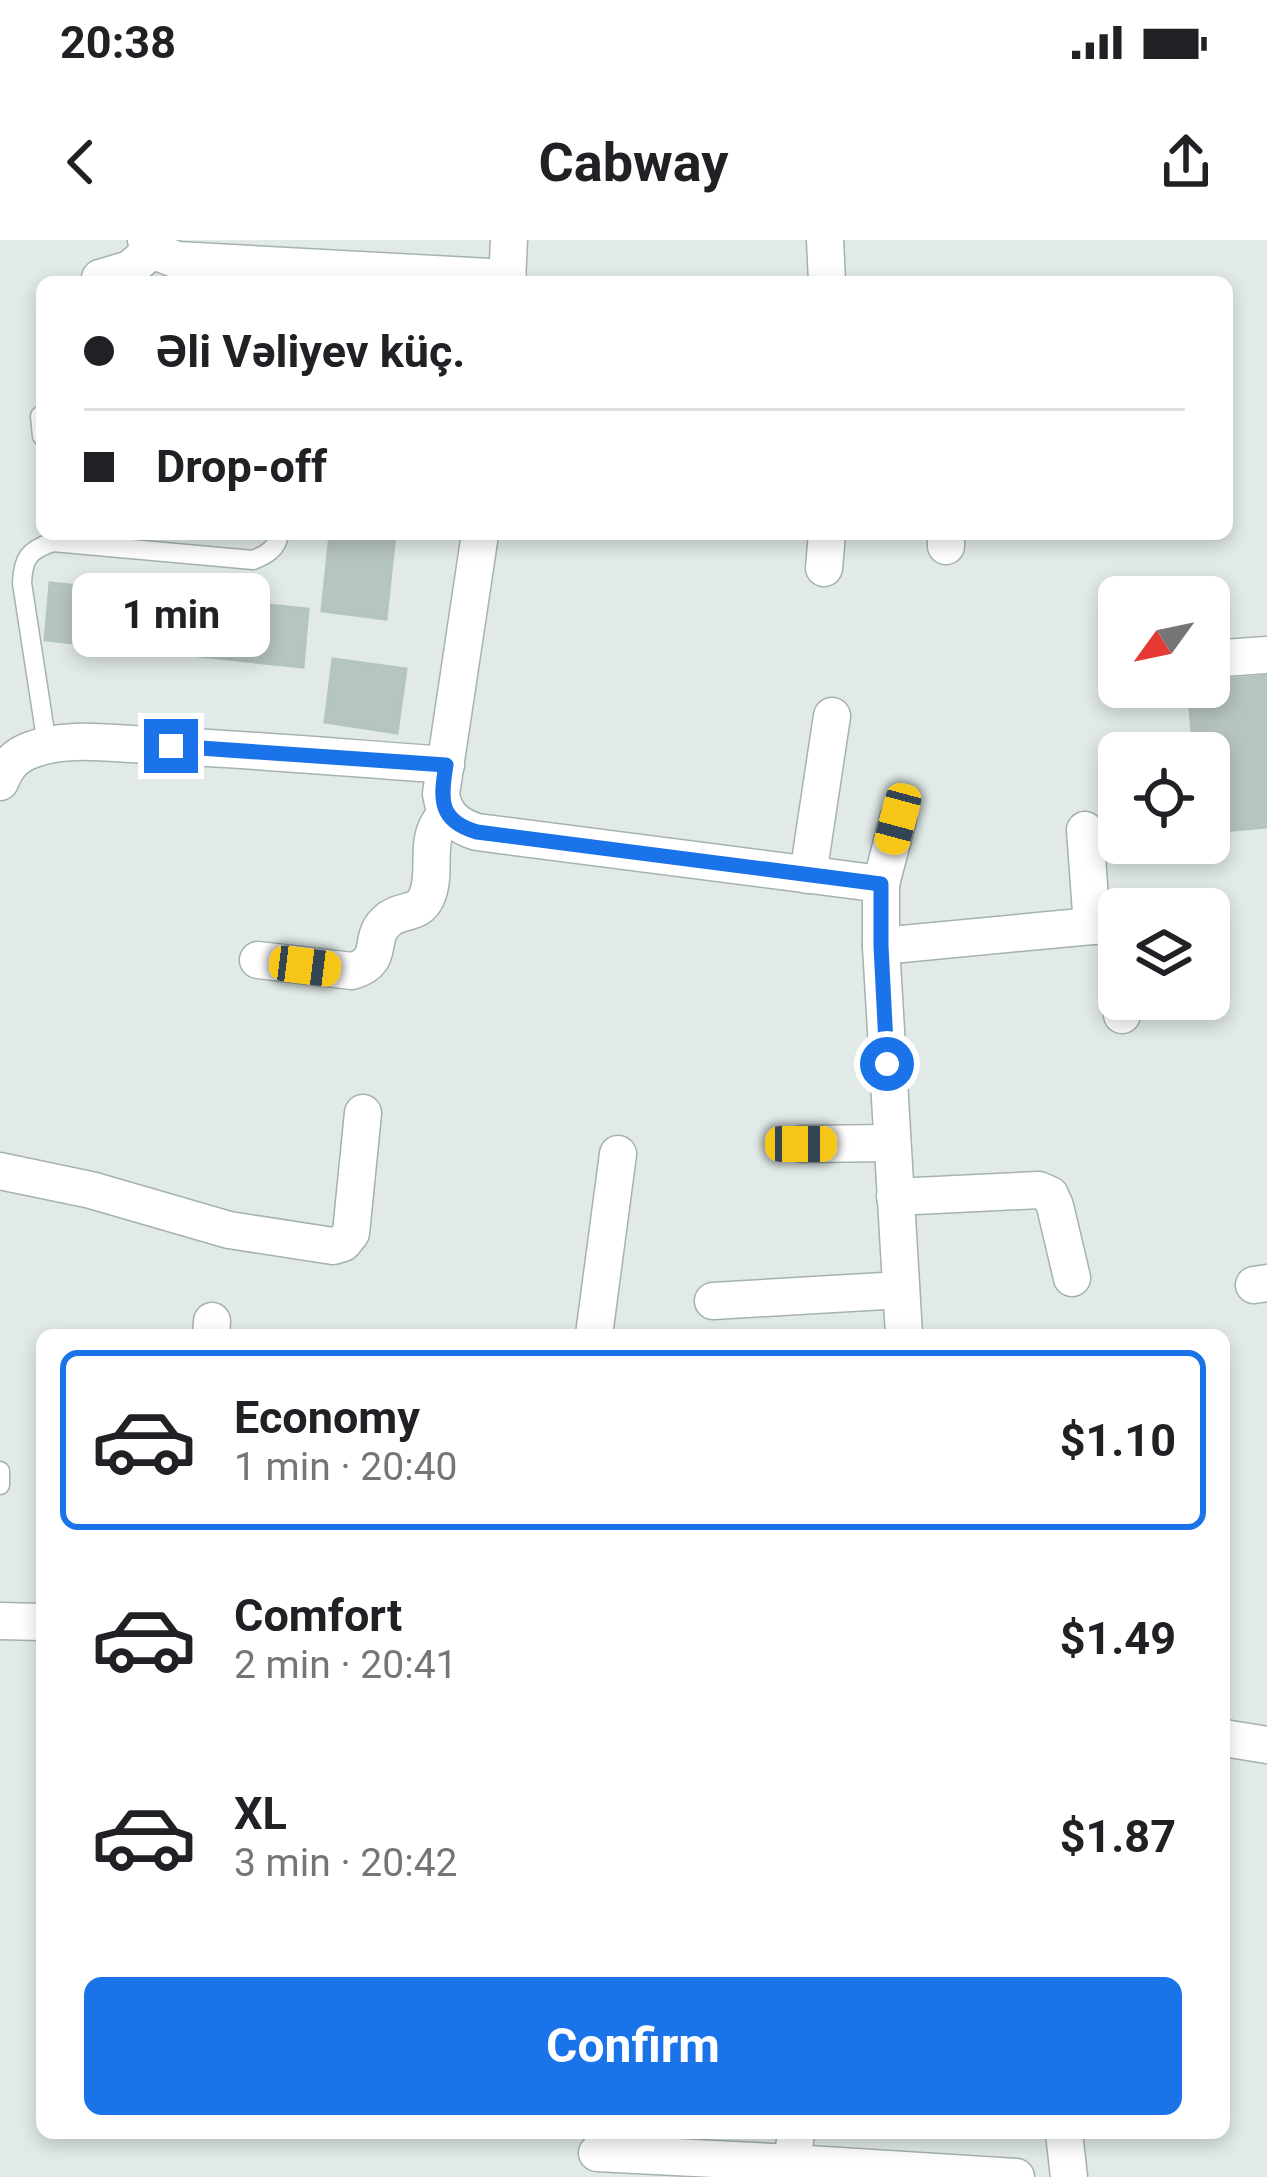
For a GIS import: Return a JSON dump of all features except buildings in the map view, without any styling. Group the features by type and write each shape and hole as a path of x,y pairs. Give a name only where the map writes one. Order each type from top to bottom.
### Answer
{"street":[{"path":"507,276 509,240"},
{"path":"826,240 827,276"},
{"path":"107,276 130,269 149,245 177,260 348,276"},
{"path":"479,540 441,794 446,812 464,828 881,884"},
{"path":"1230,658 1267,655"},
{"path":"808,875 832,716"},
{"path":"0,782 8,764 26,751 86,742 446,765"},
{"path":"258,960 352,971 365,968 374,957 383,924 392,916 415,911 426,900 435,830 446,812"},
{"path":"898,819 881,884 881,946 904,1329"},
{"path":"1085,830 1098,893"},
{"path":"881,946 1098,932"},
{"path":"0,1172 91,1190 229,1230 333,1246 351,1233 363,1113"},
{"path":"801,1144 892,1143"},
{"path":"594,1329 618,1154"},
{"path":"895,1197 1039,1190 1050,1195 1072,1278"},
{"path":"713,1301 901,1290"},
{"path":"0,1621 36,1622"},
{"path":"1230,1739 1267,1744"},
{"path":"1065,2139 1069,2177"},
{"path":"597,2153 791,2158 1016,2177"}],"lane":[{"path":"47,745 22,562 48,540"},
{"path":"70,540 253,560 268,554 278,540"},
{"path":"0,1471 0,1485"}],"route":[{"path":"171,746 446,765 441,794 446,812 464,828 477,832 881,884 887,1064"}]}
